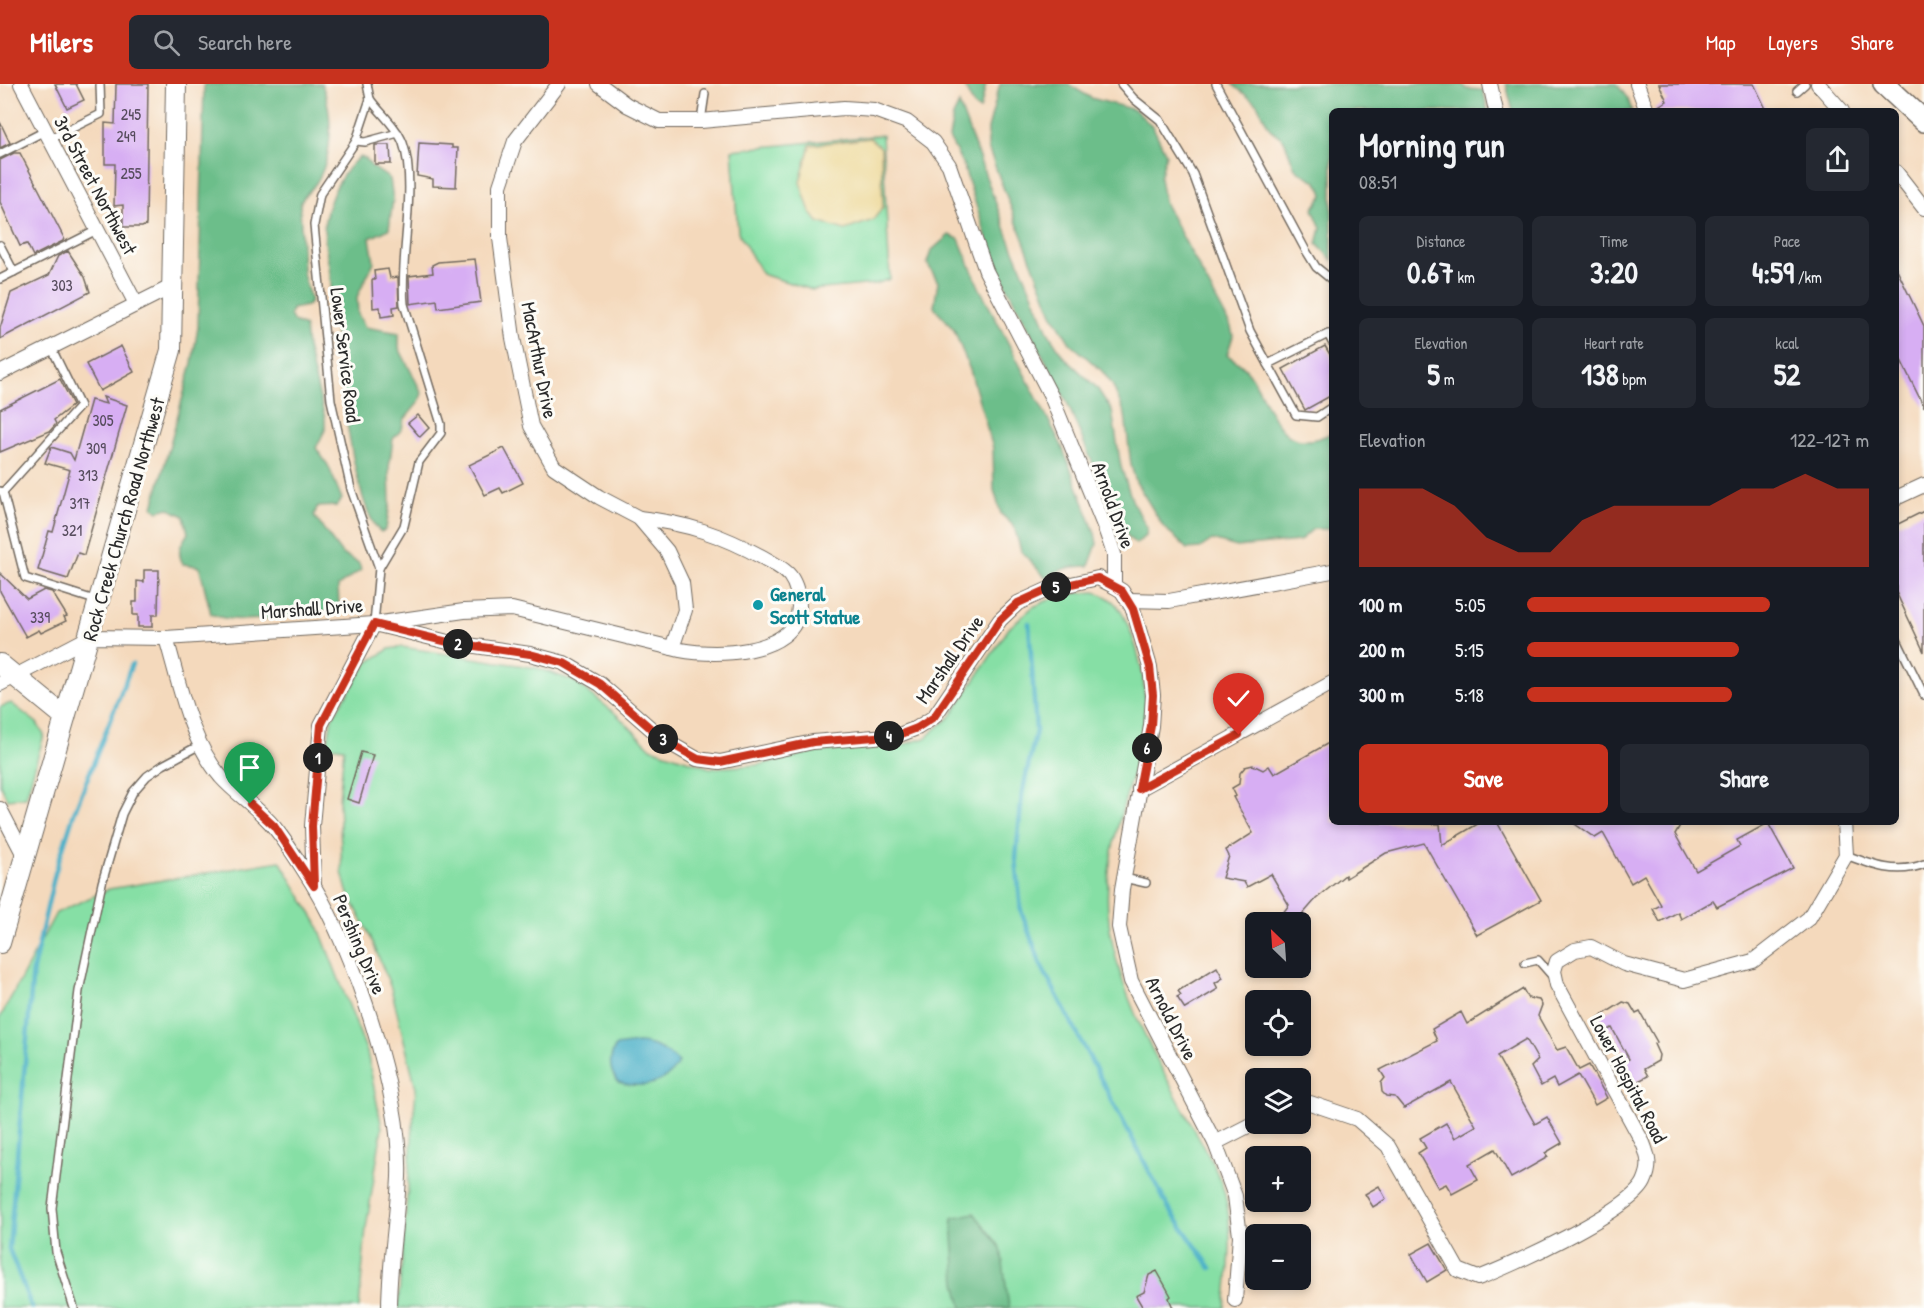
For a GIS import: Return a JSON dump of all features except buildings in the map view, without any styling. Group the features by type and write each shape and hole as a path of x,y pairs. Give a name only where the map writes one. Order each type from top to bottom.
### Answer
{"main road":[{"path":"1884,84 1924,121"}],"street":[{"name":"3rd Street Northwest","path":"21,84 136,304"},
{"name":"Rock Creek Church Road Northwest","path":"0,943 5,908 26,859 167,364 172,336 176,84"},
{"name":"MacArthur Drive","path":"559,84 515,141 500,186 501,238 513,338 531,426 554,467 598,496 639,518 667,550 682,583 685,610 672,648"},
{"name":"Arnold Drive","path":"599,84 627,105 659,121 701,121 844,108 874,110 907,122 933,142 949,165 986,271 1051,396 1091,495 1114,554 1114,586 1122,591 1133,609 1150,667 1153,695 1151,726 1124,878 1119,927 1131,981 1215,1143 1235,1196 1240,1236 1235,1304"},
{"path":"1490,84 1495,108"},
{"path":"1637,84 1646,108"},
{"path":"1818,84 1839,108"},
{"path":"1899,175 1924,208"},
{"path":"0,373 173,286"},
{"path":"1899,497 1924,485"},
{"path":"314,886 312,826 321,725 374,624 464,611 512,609 710,655 779,641 797,619 798,592 791,576 747,549 702,529 639,518"},
{"path":"1128,600 1168,601 1329,572"},
{"name":"Marshall Drive","path":"90,637 166,638 374,624 448,642 530,654 564,663 600,684 664,740 698,759 720,762 813,742 899,735 917,728 934,717 1000,620 1018,603 1049,589 1098,578 1114,586"},
{"path":"5,675 90,637"},
{"name":"Pershing Drive","path":"166,638 200,745 221,777 274,826 314,886 353,970 396,1115 399,1175 389,1308"},
{"path":"5,675 65,717"},
{"path":"1139,789 1329,685"},
{"path":"0,809 26,859"},
{"path":"1556,982 1554,971 1557,961 1581,947 1591,947 1624,964 1684,980 1753,961 1809,918 1846,855 1844,825"},
{"name":"Lower Hospital Road","path":"1311,1102 1357,1119 1388,1146 1458,1270 1478,1278 1512,1265 1608,1214 1643,1185 1650,1164 1643,1143 1556,982"},
{"path":"1215,1143 1245,1128"}],"lane":[{"path":"0,154 101,114 100,84"},
{"path":"367,84 370,99 398,133 406,161 408,194 402,284 404,304 436,401 441,433 419,462 404,526 379,568"},
{"path":"1121,84 1134,99 1161,120 1193,174 1250,331 1296,415 1317,417 1329,409"},
{"path":"1216,84 1305,249 1316,267 1329,278"},
{"path":"1797,92 1805,84"},
{"path":"701,121 705,94"},
{"name":"Lower Service Road","path":"370,99 356,141 320,194 314,225 332,400 351,489 379,568 374,624"},
{"path":"356,141 365,142 398,133"},
{"path":"0,279 97,230"},
{"path":"0,245 14,272"},
{"path":"1268,364 1328,334 1329,336"},
{"path":"51,346 80,406 2,492 25,578 99,601"},
{"path":"1899,644 1924,695"},
{"path":"74,1308 56,1252 52,1208 79,991 102,883 122,814 133,792 147,776 200,745"},
{"path":"1846,855 1889,870 1912,869 1924,864"},
{"path":"1124,878 1146,883"},
{"path":"1525,963 1538,960 1556,982"}],"green space":[{"path":"204,84 322,84 326,96 330,134 326,160 316,183 300,205 303,273 311,302 307,306 292,309 290,315 294,322 305,327 307,347 325,418 325,430 316,448 328,465 342,499 337,506 317,507 314,516 342,554 359,563 361,570 338,586 339,607 334,610 253,620 223,618 211,614 200,569 197,566 183,564 181,559 180,548 188,533 184,516 168,508 158,511 153,507 192,363 198,327"},
{"path":"963,84 986,84 980,110 974,106"},
{"path":"1000,84 1068,84 1091,98 1135,110 1153,127 1166,154 1160,178 1164,202 1231,327 1233,336 1227,355 1249,373 1279,426 1288,435 1299,440 1314,440 1329,434 1329,529 1313,529 1299,541 1237,547 1212,540 1200,548 1187,549 1163,526 1136,482 1131,465 1125,414 1112,384 1102,371 1070,343 1052,314 988,148 988,129"},
{"path":"1232,84 1462,84 1467,89 1483,90 1487,108 1329,108 1329,257 1317,244 1321,228 1313,209 1323,195 1321,189 1316,181 1295,168 1284,140 1270,129 1257,104"},
{"path":"1506,84 1617,84 1628,99 1631,108 1512,108"},
{"path":"959,104 1008,236 1049,334 1063,356 1097,388 1112,411 1121,467 1132,500 1147,528 1146,535 1136,544 1129,538 1111,507 1066,400 996,266 963,165 949,138 953,116"},
{"path":"882,135 890,279 875,284 812,290 762,274 738,232 732,150"},
{"path":"360,157 366,159 371,166 390,179 393,199 389,229 370,238 374,262 357,297 358,314 365,327 399,333 399,348 422,393 419,402 404,420 402,429 393,439 389,467 390,503 386,529 381,532 370,516 360,488 352,452 339,369 324,233 327,212 337,185 353,162"},
{"path":"949,235 959,239 979,287 1061,444 1095,533 1097,544 1089,566 1066,568 1046,578 1021,551 1014,526 1001,514 994,490 993,448 970,370 954,330 934,307 938,282 927,263 931,251"},
{"path":"1095,592 1108,598 1117,606 1130,630 1143,678 1145,703 1138,751 1110,864 1108,911 1112,940 1119,968 1139,1022 1219,1177 1225,1195 1230,1237 1225,1308 398,1308 416,1088 391,988 371,938 347,891 342,872 339,800 344,748 327,746 332,718 367,663 389,649 402,647 537,668 574,681 616,714 651,748 710,768 758,765 812,752 902,745 925,738 951,716 1009,628 1033,607 1062,594"},
{"path":"11,703 37,723 44,735 26,797 7,799 0,784 0,707"},
{"path":"280,861 317,923 367,1052 382,1128 366,1228 359,1308 0,1308 0,1018 56,913 109,889"},
{"path":"974,1213 1001,1248 1009,1308 962,1308 956,1283 952,1218"}],"sand":[{"path":"870,138 881,148 883,207 873,220 845,230 818,222 810,212 800,182 810,145"}],"water":[{"path":"637,1043 660,1048 679,1062 667,1076 653,1084 636,1085 618,1082 611,1064 613,1051 616,1046"}],"waterway":[{"path":"1029,623 1036,731 1022,794 1016,858 1021,911 1041,965 1168,1207 1211,1268"},
{"path":"32,1308 9,1249 33,969 55,873 74,813 132,664"}],"place":[{"name":"General Scott Statue","path":"758,605"}],"route":[{"path":"250,804 274,826 314,886 312,826 321,725 374,624 448,642 530,654 564,663 600,684 664,740 698,759 720,762 813,742 899,735 917,728 934,717 1000,620 1018,603 1049,589 1098,578 1122,591 1133,609 1150,667 1153,695 1151,726 1139,789 1239,735"}]}
